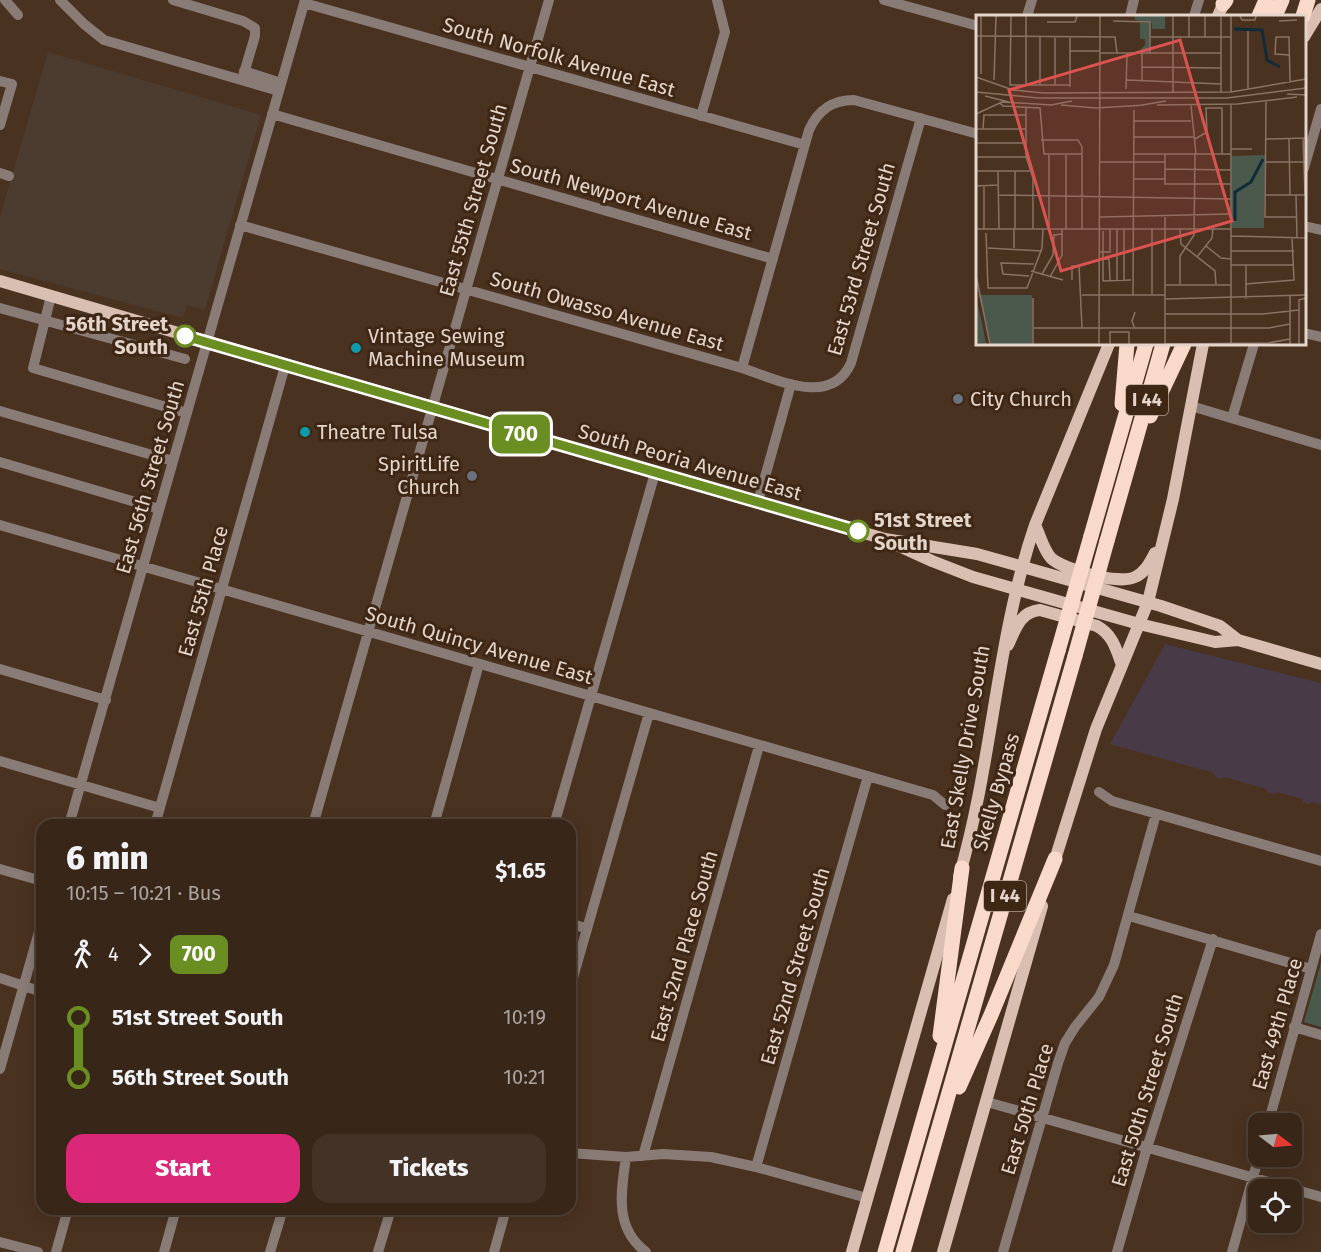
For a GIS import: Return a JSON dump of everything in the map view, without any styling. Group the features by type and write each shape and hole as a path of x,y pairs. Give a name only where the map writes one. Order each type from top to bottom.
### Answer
{"highway":[{"path":"1259,15 1266,0"},
{"path":"1275,15 1282,0"},
{"path":"1303,15 1308,0"},
{"path":"1118,440 1127,345"},
{"name":"Skelly Bypass","path":"885,1252 1146,345"},
{"name":"Skelly Bypass","path":"903,1252 1163,345"},
{"path":"1131,457 1184,345"},
{"path":"936,1136 992,1015 1055,859"},
{"path":"935,1077 962,868"}],"main road":[{"path":"1306,35 1321,9"},
{"name":"South Peoria Avenue East","path":"1,285 51,296 885,539 950,548 1191,614 1220,626 1238,640"},
{"name":"East Skelly Drive South","path":"852,1252 962,868 979,798 1000,662 1022,566 1035,525 1109,345"},
{"path":"944,1252 1055,859 1091,741 1148,602 1203,345"},
{"path":"1035,525 1046,550 1056,561 1118,580 1138,576 1147,567 1162,542"},
{"name":"South Peoria Avenue East","path":"885,539 932,561 1016,589 1139,624 1215,642 1238,640 1321,664"},
{"path":"1000,662 1022,616 1040,610 1104,630 1113,640 1122,665"}],"street":[{"path":"5,0 18,15"},
{"path":"60,0 104,40 280,87"},
{"path":"173,0 243,21 255,28 255,36 243,76"},
{"name":"East 55th Street South","path":"315,819 549,0"},
{"path":"701,116 725,32 717,0"},
{"path":"884,0 976,25"},
{"path":"926,12 929,0"},
{"path":"1028,15 1032,0"},
{"path":"1130,15 1134,0"},
{"path":"1194,15 1199,0"},
{"name":"South Norfolk Avenue East","path":"304,2 805,145"},
{"name":"East 56th Street South","path":"71,819 304,2"},
{"path":"0,81 12,84 0,125"},
{"path":"742,368 809,130 821,111 843,100 854,100 976,133"},
{"path":"1306,165 1321,109"},
{"name":"South Newport Avenue East","path":"272,114 773,259"},
{"name":"East 53rd Street South","path":"791,384 823,388 835,382 848,370 921,118"},
{"name":"South Owasso Avenue East","path":"240,225 791,384"},
{"path":"1306,226 1321,230"},
{"path":"51,296 33,368 186,414"},
{"path":"0,309 185,359"},
{"path":"1306,333 1321,337"},
{"path":"1232,418 1254,345"},
{"name":"East 55th Place","path":"157,819 285,366"},
{"path":"758,502 791,384"},
{"path":"1191,406 1321,445"},
{"path":"0,411 173,461"},
{"path":"0,462 159,508"},
{"path":"556,819 655,473"},
{"name":"South Quincy Avenue East","path":"0,525 933,795 945,804"},
{"path":"436,819 479,664"},
{"path":"0,669 106,700"},
{"path":"576,967 649,713"},
{"name":"East 52nd Place South","path":"642,1156 759,746"},
{"path":"0,761 160,808"},
{"name":"East 52nd Street South","path":"756,1167 868,776"},
{"path":"1099,792 1112,801 1321,861"},
{"name":"East 50th Place","path":"1003,1252 1065,1043 1107,983 1129,916 1156,814"},
{"path":"0,869 36,879"},
{"path":"1129,916 1311,969"},
{"path":"576,925 587,928"},
{"name":"East 49th Place","path":"1271,1113 1321,934"},
{"name":"East 50th Street South","path":"1117,1252 1147,1148 1213,939"},
{"path":"0,1069 36,943"},
{"path":"0,978 36,990"},
{"path":"1294,1027 1321,1035"},
{"path":"987,1102 1321,1197"},
{"path":"576,1153 626,1157 671,1154 711,1157 867,1198"},
{"path":"626,1157 621,1211 634,1242 646,1252"},
{"path":"1232,1252 1256,1167"},
{"path":"56,1252 66,1215"},
{"path":"164,1252 174,1215"},
{"path":"270,1252 281,1215"},
{"path":"378,1252 389,1215"},
{"path":"494,1252 504,1215"},
{"path":"0,1242 38,1252"}],"shaded area":[{"path":"48,52 261,115 205,310 187,305 183,318 0,269 0,217"},
{"path":"1165,644 1321,683 1321,804 1312,802 1309,804 1303,802 1303,799 1277,792 1274,794 1267,792 1266,789 1224,777 1221,779 1215,777 1214,773 1110,744"}],"green space":[{"path":"1321,963 1321,1027 1304,1022"}],"bus line":[{"name":"700","path":"185,336 858,531"}],"place":[{"name":"56th Street South","path":"185,336"},
{"name":"Vintage Sewing Machine Museum","path":"356,348"},
{"name":"City Church","path":"958,399"},
{"name":"Theatre Tulsa","path":"305,432"},
{"name":"SpiritLife Church","path":"472,476"},
{"name":"51st Street South","path":"858,531"}]}
